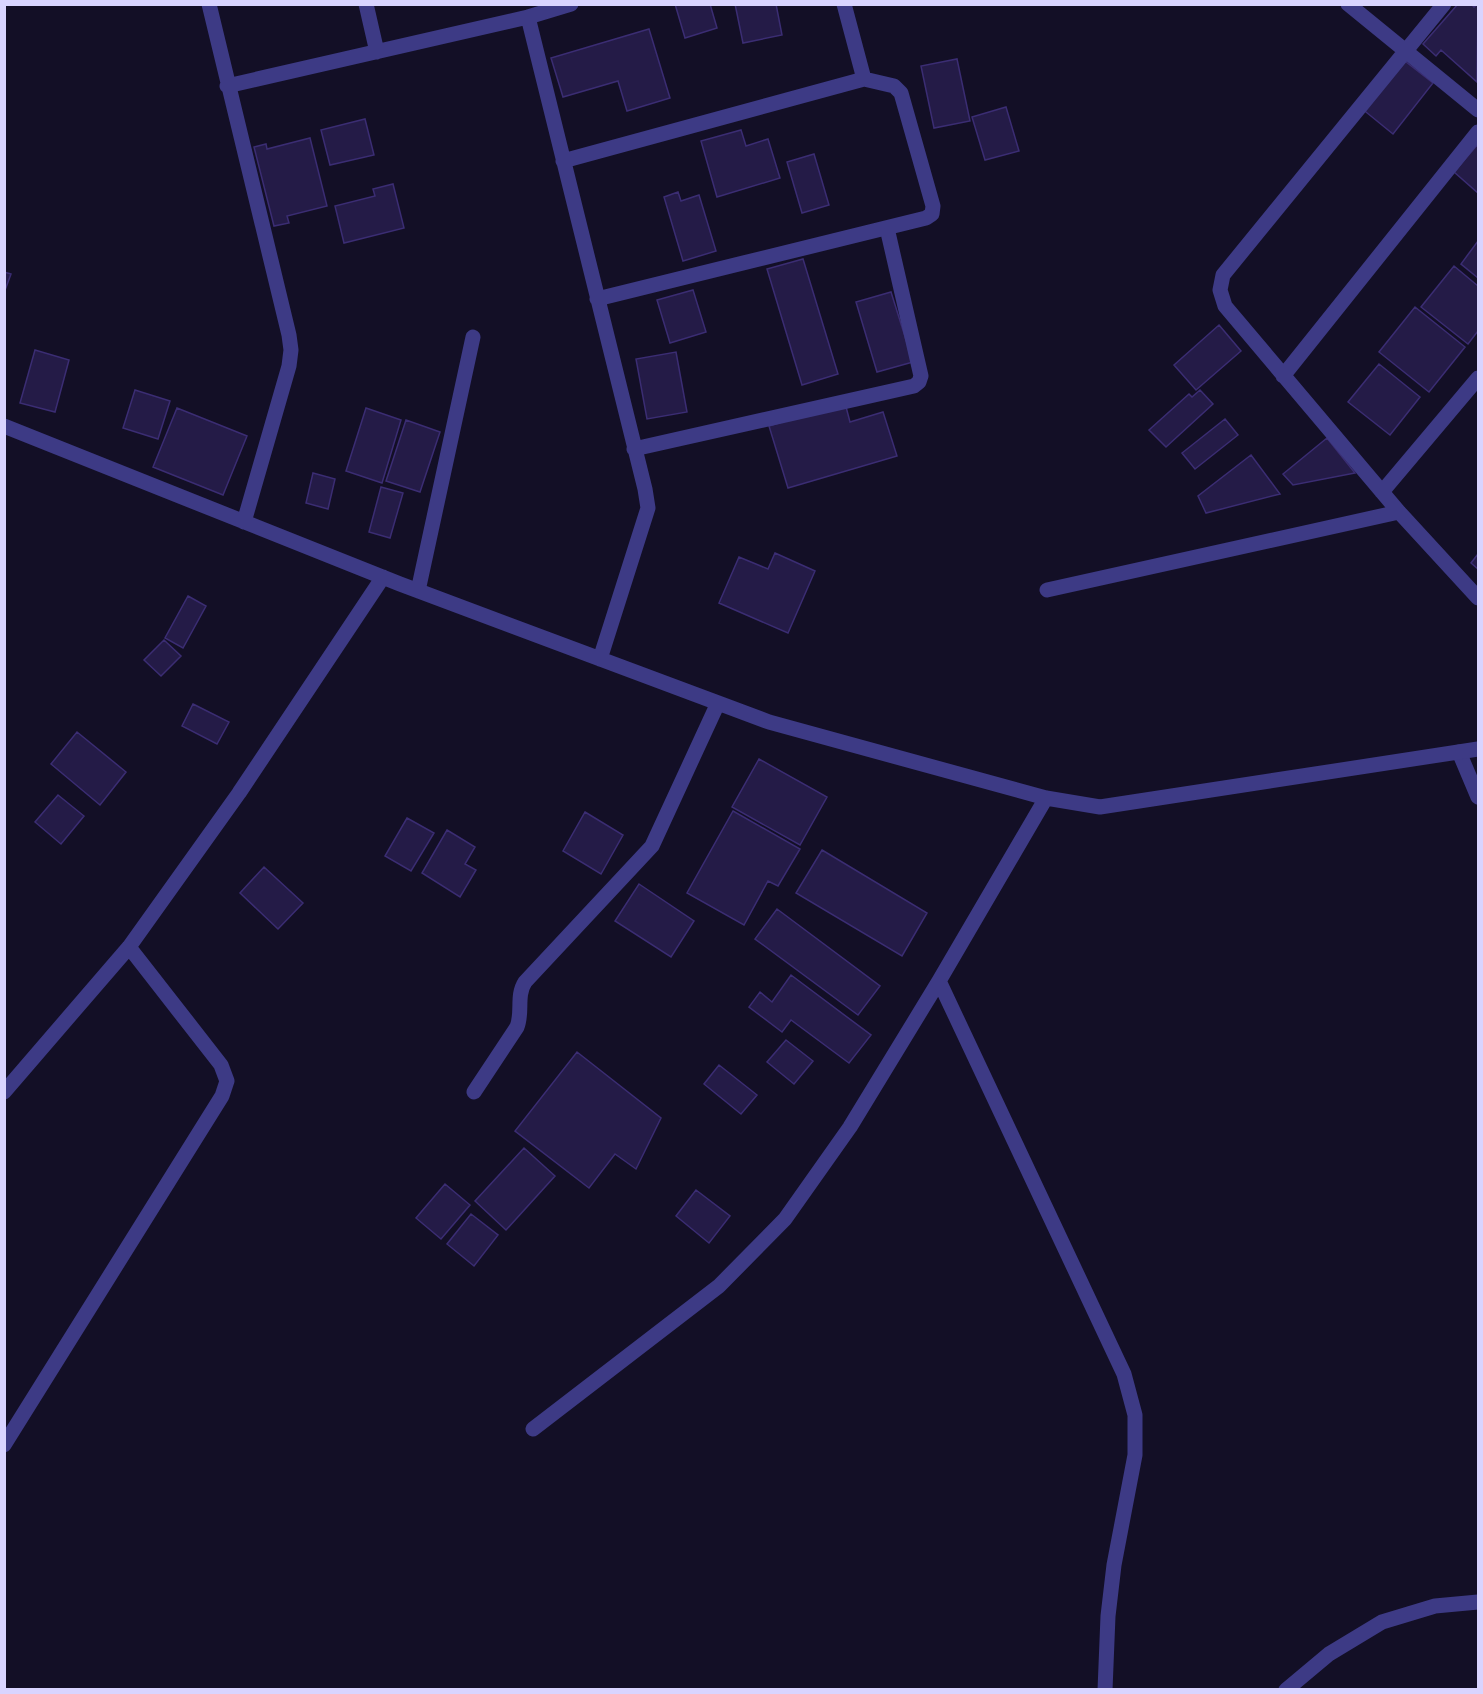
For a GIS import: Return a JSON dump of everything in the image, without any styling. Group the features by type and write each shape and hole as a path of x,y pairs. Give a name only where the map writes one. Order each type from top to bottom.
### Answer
{"street":[{"path":"209,4 291,350 289,366 244,522"},
{"path":"366,4 377,52"},
{"path":"227,86 528,17 572,4"},
{"path":"844,4 864,79"},
{"path":"1348,4 1479,110"},
{"path":"1444,4 1223,275 1220,290 1225,306 1283,376 1399,512 1479,598"},
{"path":"528,17 648,508 600,659"},
{"path":"563,161 864,79 894,86 901,93 933,206 932,214 926,219 597,299"},
{"path":"1283,376 1479,132"},
{"path":"634,449 914,386 919,382 921,376 887,228"},
{"path":"418,591 473,337"},
{"path":"1382,492 1479,378"},
{"path":"4,426 418,591 769,722 1046,798 1100,807 1479,749"},
{"path":"1047,590 1399,512"},
{"path":"4,1092 129,947 239,793 383,577"},
{"path":"474,1092 517,1027 520,1018 519,994 525,982 651,846 718,703"},
{"path":"1459,752 1479,797"},
{"path":"533,1429 719,1286 784,1219 850,1127 1046,798"},
{"path":"4,1445 222,1096 227,1081 221,1065 129,947"},
{"path":"939,981 1124,1374 1135,1415 1135,1455 1114,1565 1108,1616 1105,1689"},
{"path":"1286,1689 1329,1654 1382,1622 1435,1606 1479,1602"}],"building":[{"path":"675,4 710,4 717,28 685,38"},
{"path":"735,4 776,4 782,35 743,43"},
{"path":"1458,4 1471,4 1474,7 1478,4 1477,82 1441,50 1436,56 1423,44"},
{"path":"649,29 670,98 627,111 618,81 563,97 551,58"},
{"path":"1401,58 1433,83 1393,134 1361,108"},
{"path":"957,59 970,121 934,128 921,66"},
{"path":"1006,107 1019,151 985,160 972,117"},
{"path":"365,119 374,155 330,165 321,130"},
{"path":"741,130 746,146 768,139 780,178 717,197 701,141"},
{"path":"310,138 327,206 287,216 289,223 274,226 254,147 266,144 267,149"},
{"path":"1478,144 1478,193 1454,172"},
{"path":"814,154 829,205 802,213 787,162"},
{"path":"393,184 404,228 344,243 335,206 375,196 373,189"},
{"path":"678,192 681,201 699,195 716,251 683,261 664,197"},
{"path":"1478,241 1478,278 1461,264"},
{"path":"803,259 838,374 802,385 767,269"},
{"path":"1454,266 1478,286 1478,331 1468,344 1421,307"},
{"path":"4,272 11,274 4,293"},
{"path":"693,290 706,332 670,343 657,300"},
{"path":"891,292 913,362 877,372 856,302"},
{"path":"1415,307 1465,347 1429,392 1379,352"},
{"path":"1219,325 1241,351 1196,390 1174,365"},
{"path":"35,350 69,360 55,412 20,403"},
{"path":"676,352 687,412 647,419 636,359"},
{"path":"1379,364 1420,397 1390,435 1348,402"},
{"path":"135,390 170,401 158,439 123,428"},
{"path":"1200,390 1213,404 1166,447 1149,430 1189,394 1192,397"},
{"path":"845,403 850,422 883,412 897,456 788,488 769,426"},
{"path":"177,408 247,436 223,495 153,467"},
{"path":"366,408 401,420 382,483 346,471"},
{"path":"1225,419 1238,435 1195,469 1182,453"},
{"path":"406,420 440,432 420,492 386,481"},
{"path":"1327,438 1355,473 1293,485 1283,474"},
{"path":"1251,455 1280,494 1206,513 1198,496"},
{"path":"313,473 335,479 328,509 306,503"},
{"path":"381,487 403,493 390,538 369,532"},
{"path":"775,553 815,571 788,633 719,603 739,557 768,569"},
{"path":"1478,554 1478,569 1471,563"},
{"path":"188,596 206,606 183,648 165,638"},
{"path":"164,640 181,656 161,676 144,660"},
{"path":"193,704 229,722 217,744 182,726"},
{"path":"77,732 126,772 100,805 51,764"},
{"path":"759,759 827,797 800,845 732,807"},
{"path":"58,795 84,816 61,844 35,822"},
{"path":"733,811 800,849 778,886 768,881 744,925 687,893"},
{"path":"585,812 623,835 601,874 563,851"},
{"path":"407,818 434,833 411,871 385,856"},
{"path":"447,830 475,847 465,864 476,870 460,897 422,873"},
{"path":"822,850 927,913 902,956 796,893"},
{"path":"264,867 303,903 278,929 240,893"},
{"path":"639,884 694,921 671,957 615,921"},
{"path":"777,909 880,986 858,1015 755,939"},
{"path":"791,975 871,1035 849,1063 791,1020 782,1032 749,1007 760,992 772,1002"},
{"path":"786,1040 813,1061 794,1084 767,1062"},
{"path":"577,1052 661,1118 636,1169 615,1154 589,1188 515,1131"},
{"path":"719,1065 757,1095 741,1114 704,1084"},
{"path":"524,1148 555,1176 506,1230 475,1201"},
{"path":"445,1184 470,1205 441,1239 416,1218"},
{"path":"696,1190 730,1216 709,1243 676,1216"},
{"path":"471,1214 498,1235 474,1266 447,1244"}]}
